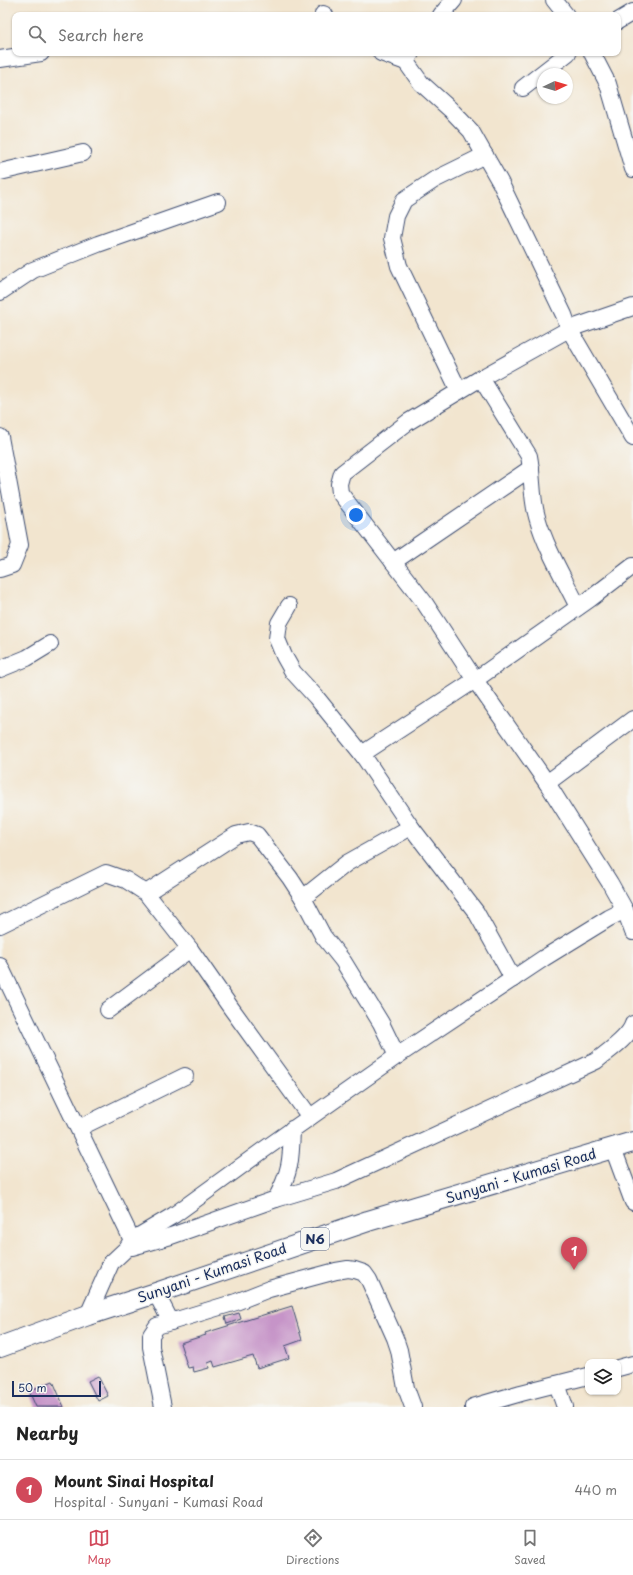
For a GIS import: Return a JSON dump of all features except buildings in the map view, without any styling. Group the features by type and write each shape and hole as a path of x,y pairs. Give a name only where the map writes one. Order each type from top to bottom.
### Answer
{"main road":[{"name":"Sunyani - Kumasi Road","path":"0,1347 88,1314 156,1293 368,1221 633,1142"}],"street":[{"path":"444,12 454,0"},
{"path":"554,0 564,12"},
{"path":"621,19 633,12"},
{"path":"0,59 20,56"},
{"path":"523,88 564,56"},
{"path":"594,56 608,84 633,169"},
{"path":"408,57 421,83 451,110 471,131 500,182 564,315 569,329 633,438"},
{"path":"0,172 83,153"},
{"path":"459,391 399,266 392,238 396,216 404,200 434,180 485,155"},
{"path":"0,292 33,270 98,244 218,202"},
{"path":"633,307 569,329 459,391 408,422 342,473 339,484 340,493 424,602 475,680 548,783 610,883 625,910 633,932"},
{"path":"481,378 529,456 536,516 545,539 578,607"},
{"path":"0,437 20,545 12,565 0,569"},
{"path":"393,562 531,468"},
{"path":"362,754 475,680 633,566"},
{"path":"289,606 279,624 277,639 293,672 316,697 362,754 411,827 476,912 513,979"},
{"path":"0,669 27,658 50,644"},
{"path":"548,783 633,719"},
{"path":"303,898 347,863 411,827"},
{"path":"146,893 236,834 249,832 257,835 290,878 303,898 323,936 343,961 381,1022 397,1056"},
{"path":"0,925 106,874 126,880 146,893 190,949 310,1117"},
{"path":"88,1314 111,1263 129,1244 174,1215 292,1129 397,1056 550,954 625,910"},
{"path":"108,1010 190,949"},
{"path":"0,966 79,1128 129,1244"},
{"path":"129,1244 172,1236 276,1199 336,1181 596,1061 622,1040 631,1030 633,1024"},
{"path":"79,1128 185,1076"},
{"path":"276,1199 286,1181 291,1163 292,1129"},
{"path":"613,1148 633,1202"},
{"path":"163,1407 151,1347 151,1335 157,1326 236,1302 269,1289 330,1272 348,1269 364,1273 369,1280 395,1338 399,1350 406,1388 414,1407"},
{"path":"156,1293 171,1322"},
{"path":"621,1367 633,1364"},
{"path":"473,1407 585,1377"},
{"path":"558,1384 565,1407"}],"place":[{"name":"Mount Sinai Hospital","path":"574,1270"}]}
